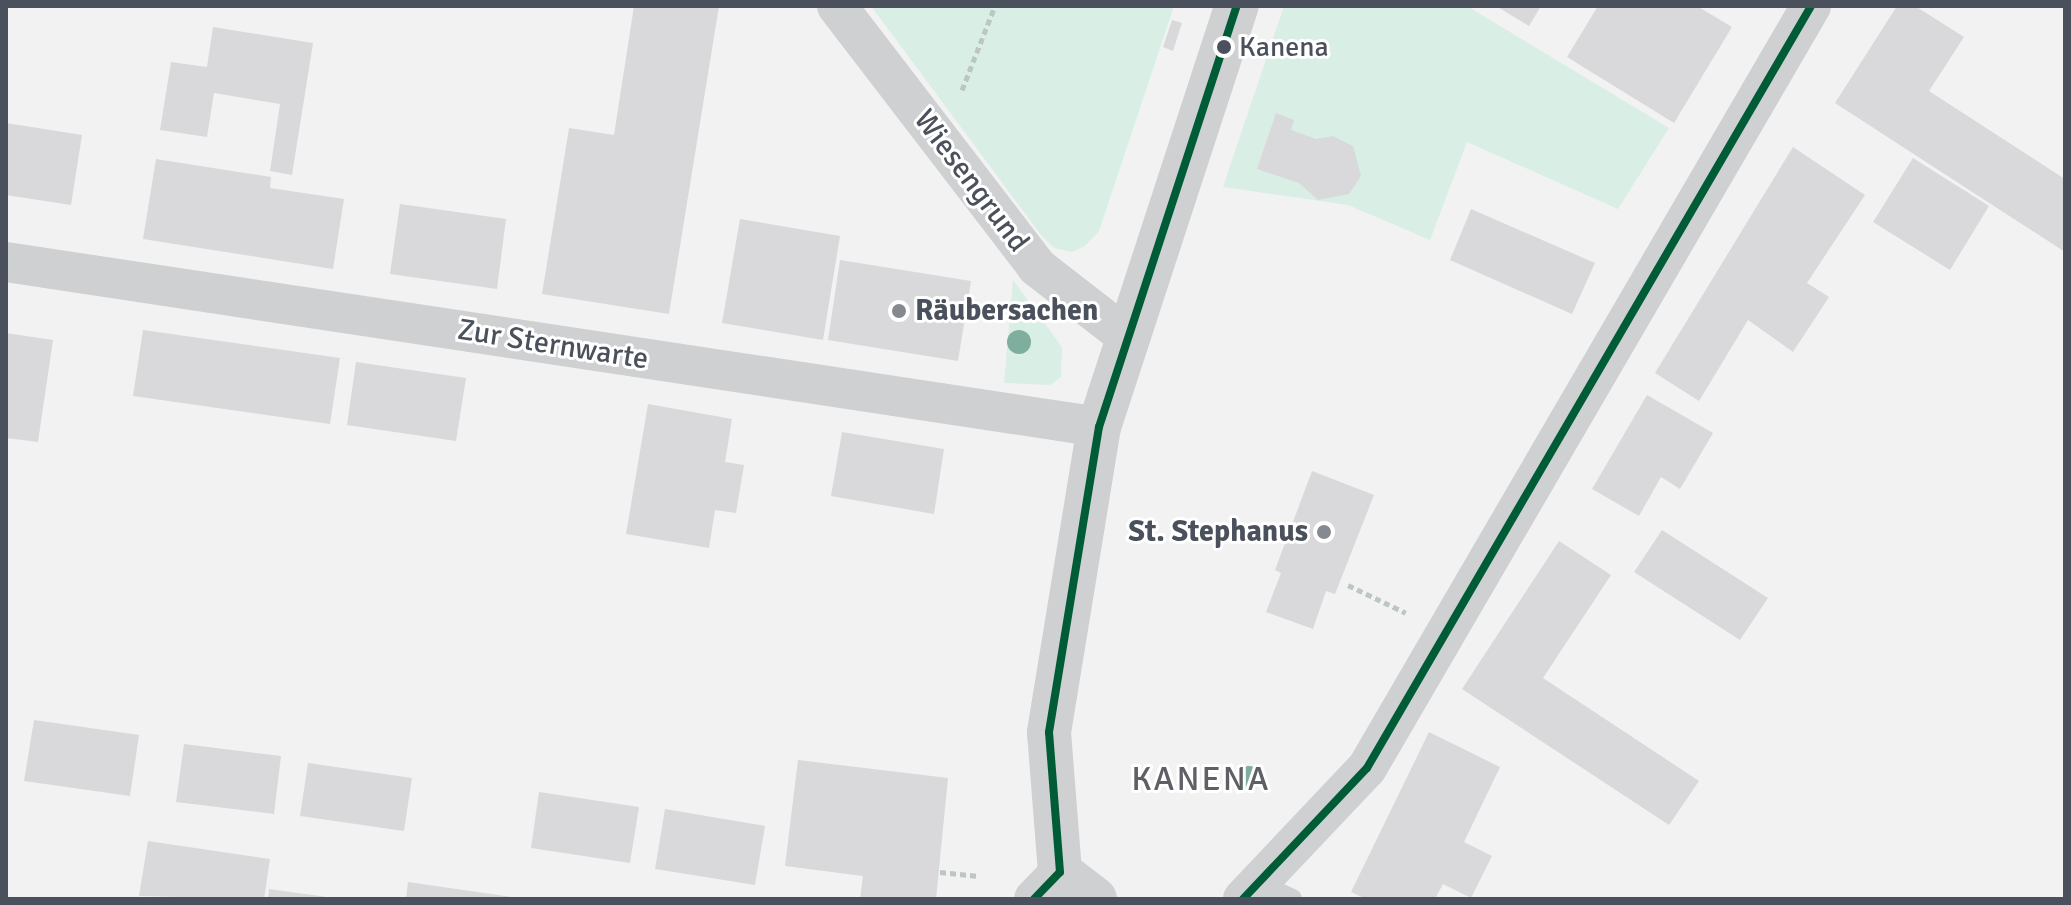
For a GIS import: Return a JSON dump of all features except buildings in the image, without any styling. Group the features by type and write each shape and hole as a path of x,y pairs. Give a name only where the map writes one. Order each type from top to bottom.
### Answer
{"street":[{"name":"Wiesengrund","path":"837,6 1037,267 1126,336"},
{"path":"1095,899 1047,886 1049,732 1099,427 1126,336 1237,6"},
{"path":"1265,894 1367,768 1811,6"},
{"name":"Zur Sternwarte","path":"6,262 1099,427"}],"path":[{"path":"945,146 995,6"},
{"path":"1348,585 1446,634"},
{"path":"940,872 979,876"}],"green space":[{"path":"871,6 1174,6 1099,231 1085,246 1072,252 1054,248 1041,235"},
{"path":"1284,6 1467,6 1669,128 1618,209 1467,142 1430,240 1348,205 1223,187"},
{"path":"1013,280 1062,347 1061,377 1050,385 1004,383"}],"transit line":[{"path":"1034,899 1060,872 1049,732 1099,427 1237,6"},
{"path":"1243,899 1367,768 1811,6"}],"place":[{"name":"Kanena","path":"1224,47"},
{"name":"Räubersachen","path":"899,311"},
{"name":"St. Stephanus","path":"1324,532"}],"district":[{"name":"KANENA","path":"1201,780"}]}
